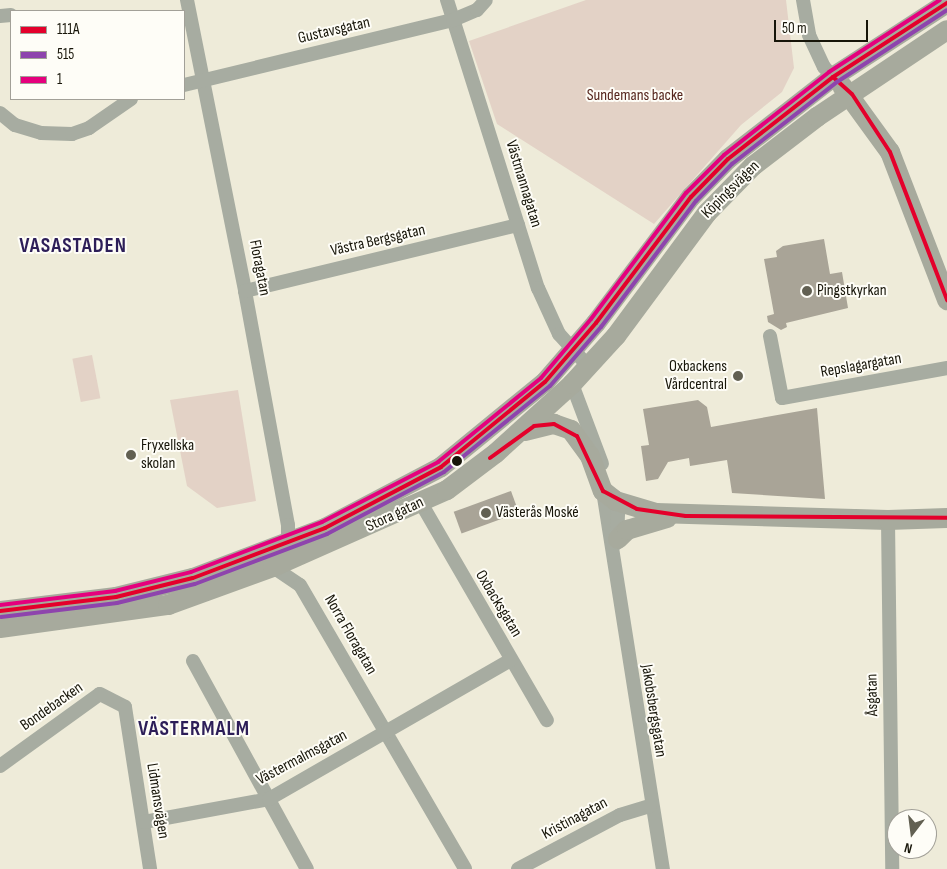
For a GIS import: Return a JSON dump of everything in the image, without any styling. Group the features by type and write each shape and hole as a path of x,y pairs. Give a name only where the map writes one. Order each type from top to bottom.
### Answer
{"main road":[{"name":"Köpingsvägen","path":"551,375 572,351 692,197 728,158 833,77 947,3"},
{"name":"Köpingsvägen","path":"565,390 621,328 677,250 729,189 776,148 947,30"},
{"path":"833,77 852,94 890,152 947,300"},
{"path":"551,375 565,390 577,436 609,496 656,513 686,516 888,520 947,518"},
{"name":"Stora gatan","path":"0,611 97,600 157,588 288,543 411,486 441,467 551,375"},
{"name":"Stora gatan","path":"0,628 168,605 273,567 420,504 466,478 519,434 565,390"},
{"path":"519,434 534,426 554,424 577,436"},
{"path":"618,539 627,530 646,522 686,516"}],"street":[{"name":"Floragatan","path":"187,0 206,79 287,518 288,543"},
{"name":"Västmannagatan","path":"447,0 538,288 559,334 572,351 588,366"},
{"name":"Gustavsgatan","path":"185,84 453,20 477,10 486,0"},
{"path":"803,0 808,35 824,67 833,77"},
{"path":"0,113 15,124 40,134 72,134 89,128 130,100"},
{"name":"Västra Bergsgatan","path":"245,291 518,225"},
{"name":"Repslagargatan","path":"770,336 782,398 947,368"},
{"name":"Jakobsbergsgatan","path":"565,390 609,496 618,539 611,558"},
{"name":"Jakobsbergsgatan","path":"609,496 611,558 650,806 663,869"},
{"name":"Oxbacksgatan","path":"420,504 547,720"},
{"name":"Åsgatan","path":"888,520 892,869"},
{"name":"Norra Floragatan","path":"273,567 300,585 465,869"},
{"path":"385,732 511,660"},
{"path":"193,661 307,869"},
{"name":"Bondebacken","path":"0,766 100,694"},
{"name":"Lidmansvägen","path":"100,694 125,707 150,869"},
{"name":"Västermalmsgatan","path":"144,822 269,799 385,732"},
{"name":"Kristinagatan","path":"518,869 620,815 650,806"}],"green space":[{"name":"Sundemans backe","path":"586,0 786,0 794,68 782,92 741,125 654,224 497,124 469,41"},
{"path":"92,355 100,398 81,402 72,359"},
{"path":"238,390 256,501 217,508 187,486 170,400"}],"building":[{"name":"Pingstkyrkan","path":"824,239 830,274 842,272 848,308 786,323 787,327 781,330 768,322 767,316 774,314 764,259 777,257 776,251 783,246"},
{"path":"698,400 707,407 711,427 817,408 825,499 732,493 727,460 690,466 689,458 668,462 658,479 646,481 641,446 649,445 643,409"},
{"name":"Västerås Moské","path":"511,491 519,513 462,533 454,512"}],"transit line":[{"name":"1","path":"0,605 115,591 191,572 322,522 438,462 541,378 591,319 686,193 724,155 829,72 940,0"},
{"name":"111A","path":"0,611 116,597 193,578 325,528 441,467 545,382 596,323 691,197 728,159 833,77 947,3"},
{"name":"515","path":"1,617 117,603 195,584 327,534 444,472 550,386 601,327 696,201 732,164 837,82 947,10"},
{"name":"111A","path":"833,77 852,94 890,152 947,300"},
{"name":"111A","path":"490,458 534,426 554,424 577,436 603,491 637,509 686,516 947,518"}],"place":[{"name":"Pingstkyrkan","path":"807,291"},
{"name":"Oxbackens Vårdcentral","path":"738,376"},
{"name":"Fryxellska skolan","path":"131,455"},
{"name":"Västerås Moské","path":"486,513"}],"district":[{"name":"VASASTADEN","path":"73,246"},
{"name":"VÄSTERMALM","path":"194,729"}]}
